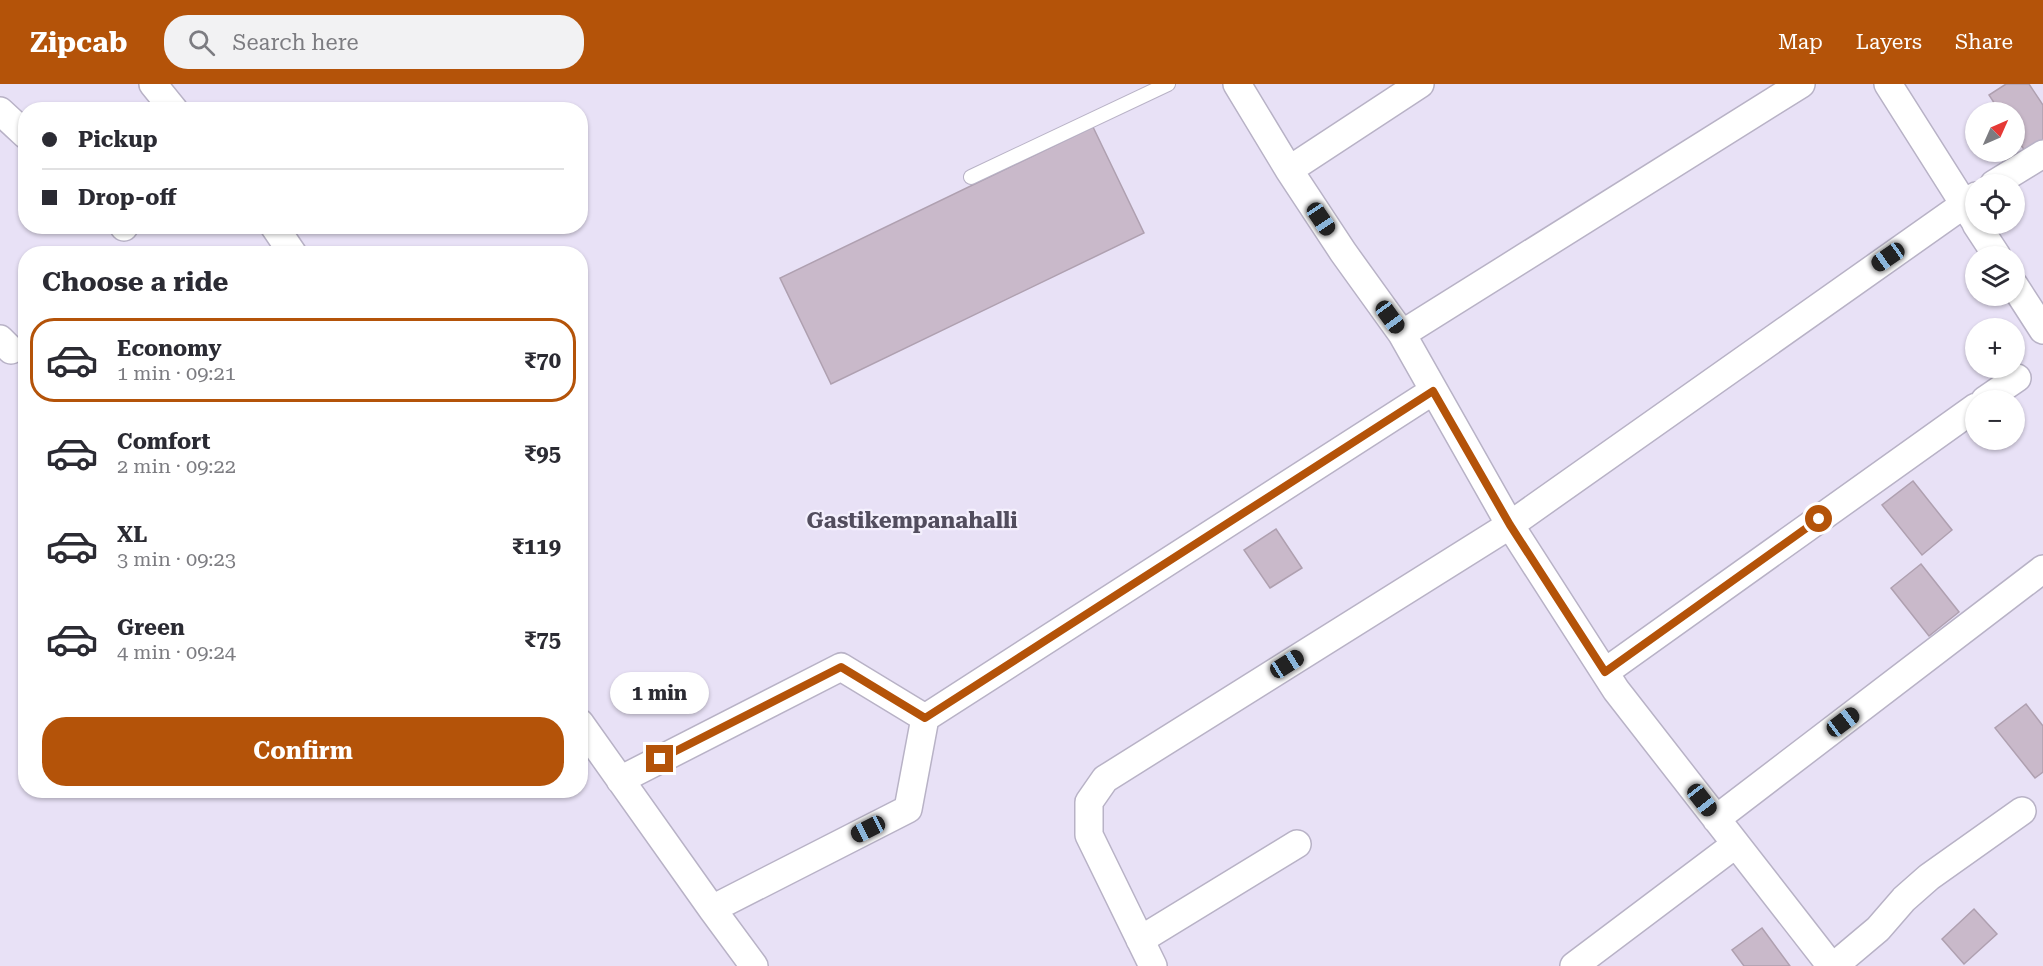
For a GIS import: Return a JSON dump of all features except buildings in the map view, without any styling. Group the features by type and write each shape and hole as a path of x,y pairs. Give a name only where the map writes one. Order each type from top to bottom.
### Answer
{"street":[{"path":"153,84 168,102"},
{"path":"1237,84 1289,170 1343,252 1402,334 1510,525 1616,690 1833,966 1878,929 1904,899 1929,877 2022,811"},
{"path":"1289,170 1420,84"},
{"path":"1402,334 1801,84"},
{"path":"1888,84 1965,199"},
{"path":"0,111 18,128"},
{"path":"2010,174 2043,154"},
{"path":"1153,966 1089,836 1089,802 1105,779 1510,525 1965,216"},
{"path":"2025,302 2043,330"},
{"path":"2000,390 2017,378"},
{"path":"712,909 908,810 925,718 1433,391"},
{"path":"1605,672 1965,415"},
{"path":"1716,819 2043,569"},
{"path":"620,780 841,667 925,718"},
{"path":"588,734 754,966"},
{"path":"1140,940 1297,844"},
{"path":"1574,966 1736,844"}],"lane":[{"path":"971,177 1168,84"}],"district":[{"name":"Gastikempanahalli","path":"912,520"}],"route":[{"path":"660,759 841,667 925,718 1433,391 1510,525 1605,672 1819,519"}]}
